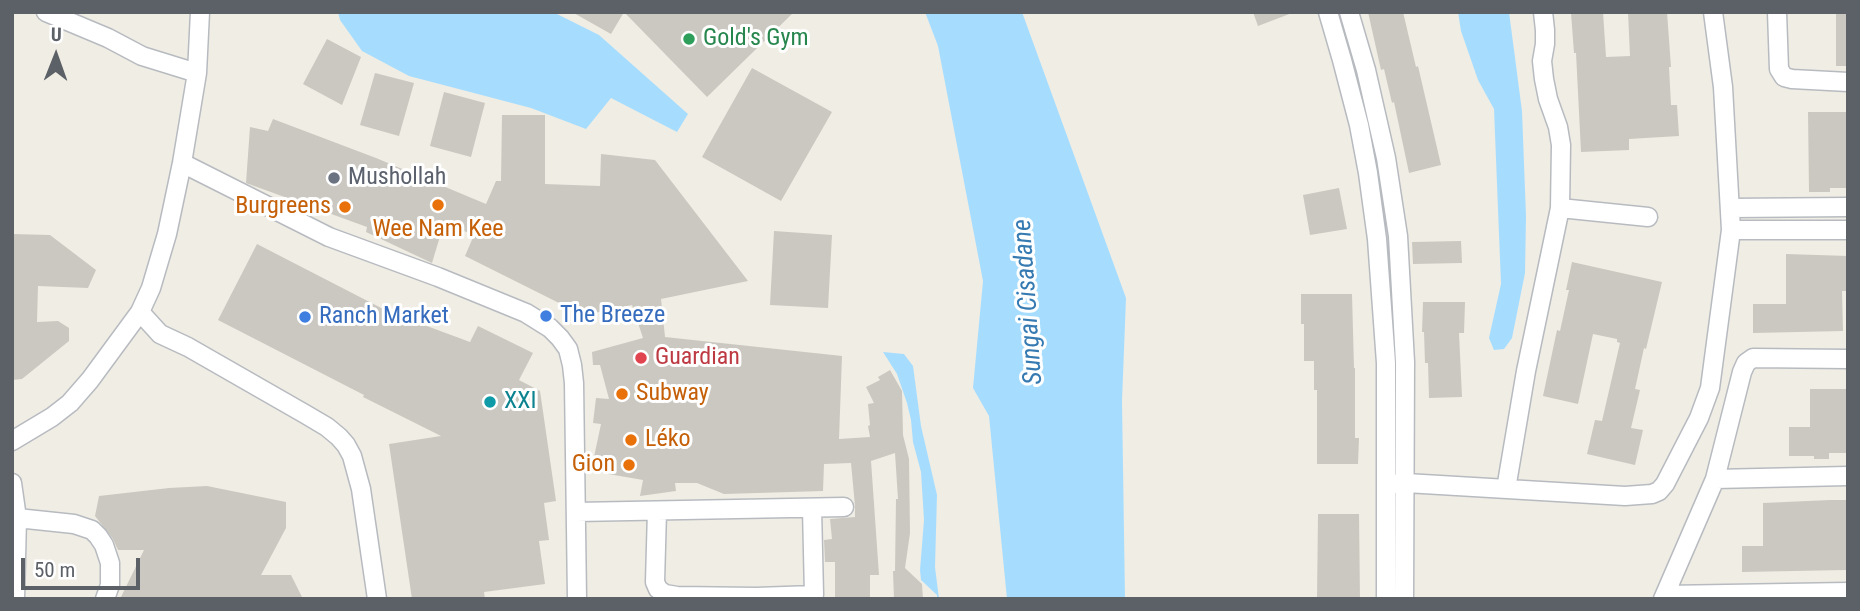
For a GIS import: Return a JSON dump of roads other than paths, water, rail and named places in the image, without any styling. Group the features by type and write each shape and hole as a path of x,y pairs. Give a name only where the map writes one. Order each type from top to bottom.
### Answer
{"street":[{"path":"46,12 108,38 142,56 197,73"},
{"path":"12,441 52,418 90,380 140,312 151,288 182,163 197,73 200,12"},
{"path":"1328,12 1359,125 1377,239 1386,363 1385,599"},
{"path":"1349,12 1366,70 1386,158 1398,236 1405,362 1404,599"},
{"path":"1506,489 1526,370 1560,208 1561,145 1544,79 1543,12"},
{"path":"1387,484 1637,496 1652,494 1662,488 1699,418 1710,388 1731,230 1723,87 1713,12"},
{"path":"1777,12 1779,69 1783,77 1848,82"},
{"path":"1359,125 1378,123"},
{"path":"182,163 329,237 526,313 550,328 560,338 568,349 574,383 577,599"},
{"path":"1730,208 1848,207"},
{"path":"1560,208 1648,216"},
{"path":"1731,230 1848,230"},
{"path":"140,312 160,334 327,427 346,445 352,456 360,489 377,599"},
{"path":"1848,359 1753,358 1746,363 1715,479 1665,597 1848,592"},
{"path":"1386,363 1405,362"},
{"path":"1715,479 1848,476"},
{"path":"12,483 17,518 15,599"},
{"path":"576,512 844,507"},
{"path":"657,511 655,582 658,589 665,594 814,597 812,508"},
{"path":"17,518 74,524 92,530 104,545 110,563 110,585 106,599"}],"water":[{"path":"338,12 553,12 599,35 688,114 677,132 611,98 586,129 531,108 409,76 362,51 340,20"},
{"name":"Sungai Cisadane","path":"925,12 1022,12 1126,298 1122,401 1125,599 1007,599 989,416 973,388 983,281 938,46"},
{"path":"1458,12 1509,12 1522,111 1526,216 1525,273 1512,338 1504,349 1494,350 1489,338 1501,284 1494,109 1478,80 1461,31"},
{"path":"883,352 904,354 913,366 921,426 937,495 935,567 939,599 921,580 924,520 921,472 907,403 897,374"}],"place":[{"name":"Gold's Gym","path":"689,39"},
{"name":"Mushollah","path":"334,178"},
{"name":"Wee Nam Kee","path":"438,205"},
{"name":"Burgreens","path":"345,207"},
{"name":"The Breeze","path":"546,316"},
{"name":"Ranch Market","path":"305,317"},
{"name":"Guardian","path":"641,358"},
{"name":"Subway","path":"622,394"},
{"name":"XXI","path":"490,402"},
{"name":"Léko","path":"631,440"},
{"name":"Gion","path":"629,465"}]}
